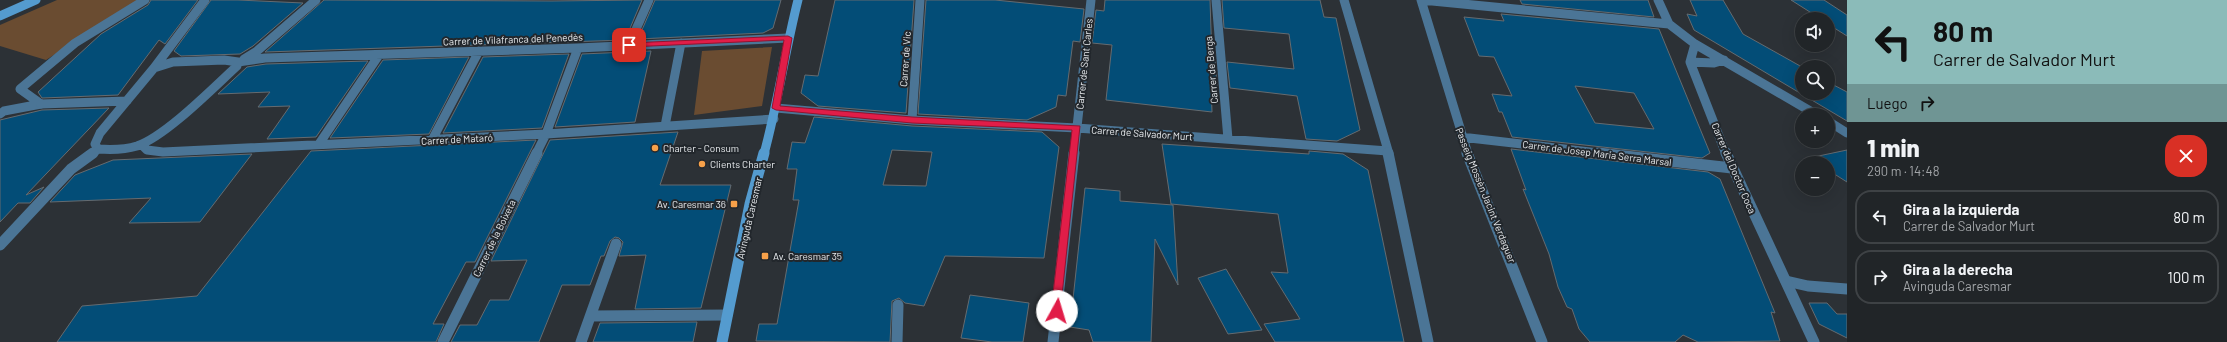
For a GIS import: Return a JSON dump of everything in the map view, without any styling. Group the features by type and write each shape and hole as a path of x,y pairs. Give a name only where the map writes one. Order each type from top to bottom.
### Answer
{"street":[{"path":"0,16 36,0"},
{"path":"41,104 20,89 75,43 144,0"},
{"path":"98,150 95,144 100,133 154,68 205,0"},
{"path":"0,245 71,169 98,150 122,150 142,145 159,137 237,66 238,62 257,51 316,0"},
{"path":"629,45 649,0"},
{"name":"Avinguda Caresmar","path":"722,342 750,204 774,119 788,38 798,0"},
{"name":"Carrer de Vic","path":"912,120 920,0"},
{"name":"Carrer de Sant Carles","path":"1053,342 1091,0"},
{"name":"Carrer de Berga","path":"1216,0 1228,139"},
{"path":"1344,0 1388,151 1428,342"},
{"path":"1422,0 1669,24"},
{"name":"Passeig Mossèn Jacint Verdaguer","path":"1422,0 1461,137 1542,342"},
{"path":"1658,0 1669,24 1695,44 1805,108"},
{"name":"Carrer de Vilafranca del Penedès","path":"154,68 173,62 224,60 238,62 265,58 578,48 788,38"},
{"path":"665,126 681,43"},
{"path":"1695,44 1690,62 1714,63 1724,60"},
{"name":"Carrer de la Boixeta","path":"443,342 546,134 578,48"},
{"path":"432,140 479,51"},
{"path":"319,144 379,55"},
{"name":"Carrer del Doctor Coca","path":"1690,62 1732,168 1814,342"},
{"path":"0,114 4,111 41,104 127,100"},
{"name":"Carrer de Salvador Murt","path":"776,108 912,120 1077,128 1388,151"},
{"name":"Carrer de Mataró","path":"142,145 147,150 163,152 546,134 774,119"},
{"path":"1835,126 1847,133"},
{"name":"Carrer de Josep Maria Serra Marsal","path":"1461,137 1732,168"},
{"path":"581,342 616,244"},
{"path":"1786,282 1808,286 1847,289"},
{"path":"898,306 898,342"},
{"path":"591,316 727,316"}],"shaded area":[{"path":"57,0 139,0 46,60 0,46 0,25"},
{"path":"772,47 762,106 694,115 702,51"}],"building":[{"path":"151,0 198,0 165,44 159,40 118,95 42,98 38,92 101,34 148,5"},
{"path":"211,0 303,3 253,46 240,54 181,56 174,51"},
{"path":"324,0 642,0 625,40 265,52"},
{"path":"655,0 781,0 773,28 763,33 638,39"},
{"path":"835,0 914,0 906,113 818,106 801,93 805,75 818,76"},
{"path":"926,0 995,0 1084,9 1080,42 1073,41 1066,96 1058,95 1056,107 1027,120 918,114"},
{"path":"1105,0 1210,0 1212,60 1215,60 1217,87 1211,86 1212,112 1106,100 1112,45 1092,43 1096,10 1104,11"},
{"path":"1222,0 1320,0 1324,17 1336,18 1360,130 1337,141 1306,139 1297,96 1230,88 1227,62 1294,69 1289,34 1224,28"},
{"path":"1520,0 1648,0 1654,17 1522,4"},
{"path":"1690,0 1723,0 1743,34 1795,63 1795,90 1694,30 1687,14 1697,16"},
{"path":"1791,0 1824,0 1847,15 1847,36 1835,28 1835,12 1810,12"},
{"path":"1501,14 1659,29 1710,153 1702,158 1512,137 1502,112 1499,112 1492,94 1512,96 1494,57 1479,56 1464,17 1504,21","holes":["1575,86 1634,93 1654,129 1595,123"]},
{"path":"651,51 635,122 555,127 582,54"},
{"path":"569,54 542,128 443,133 483,57"},
{"path":"469,57 429,134 330,138 383,60"},
{"path":"368,61 316,137 267,139 290,106 258,107 270,92 218,94 247,67 266,64"},
{"path":"1835,86 1847,92 1847,121 1835,114 1835,108 1825,108 1812,100 1835,100"},
{"path":"109,108 26,195 44,187 30,203 18,203 0,222 0,120 42,110"},
{"path":"814,117 912,126 1042,132 1059,147 1044,258 945,256 924,306 905,303 899,298 892,301 890,342 756,341 759,324 777,324 799,200 793,200 797,169 787,169 792,142 805,143","holes":["892,150 932,152 926,186 883,185"]},
{"path":"678,132 660,185 731,185 701,308 635,309 646,255 619,256 623,242 619,238 615,237 610,241 604,256 601,256 590,285 562,285 539,342 451,342 460,325 477,325 490,300 509,300 527,260 491,261 550,140"},
{"path":"536,140 475,262 466,262 433,324 444,324 436,342 57,342 82,306 197,296 311,151"},
{"path":"1162,144 1309,154 1309,151 1343,154 1368,170 1404,342 1275,342 1264,324 1300,319 1271,272 1288,273 1278,214 1171,204"},
{"path":"1511,149 1708,172 1720,179 1775,313 1771,312 1780,341 1698,342 1683,335 1675,342 1590,342 1579,329 1572,309 1567,307 1558,287 1549,254 1523,189 1526,190"},
{"path":"1847,150 1847,182 1835,174 1835,156 1818,156"},
{"path":"252,154 200,222 129,223 151,198 50,202 75,175 113,160"},
{"path":"1085,188 1120,191 1120,201 1173,205 1178,285 1155,239 1151,342 1093,342 1089,330 1070,327"},
{"path":"1226,269 1262,330 1228,334 1198,278"},
{"path":"970,295 1029,303 1023,342 992,342 961,338"},
{"path":"1809,303 1827,303 1837,314 1847,314 1847,338 1819,324"},
{"path":"697,322 693,342 593,342 600,323"}],"place":[{"name":"Charter - Consum","path":"655,148"},
{"name":"Clients Charter","path":"702,164"},
{"name":"Av. Caresmar 36","path":"734,204"},
{"name":"Av. Caresmar 35","path":"765,256"}],"route":[{"path":"629,45 788,38 776,108 912,120 1077,128 1057,311"}]}
